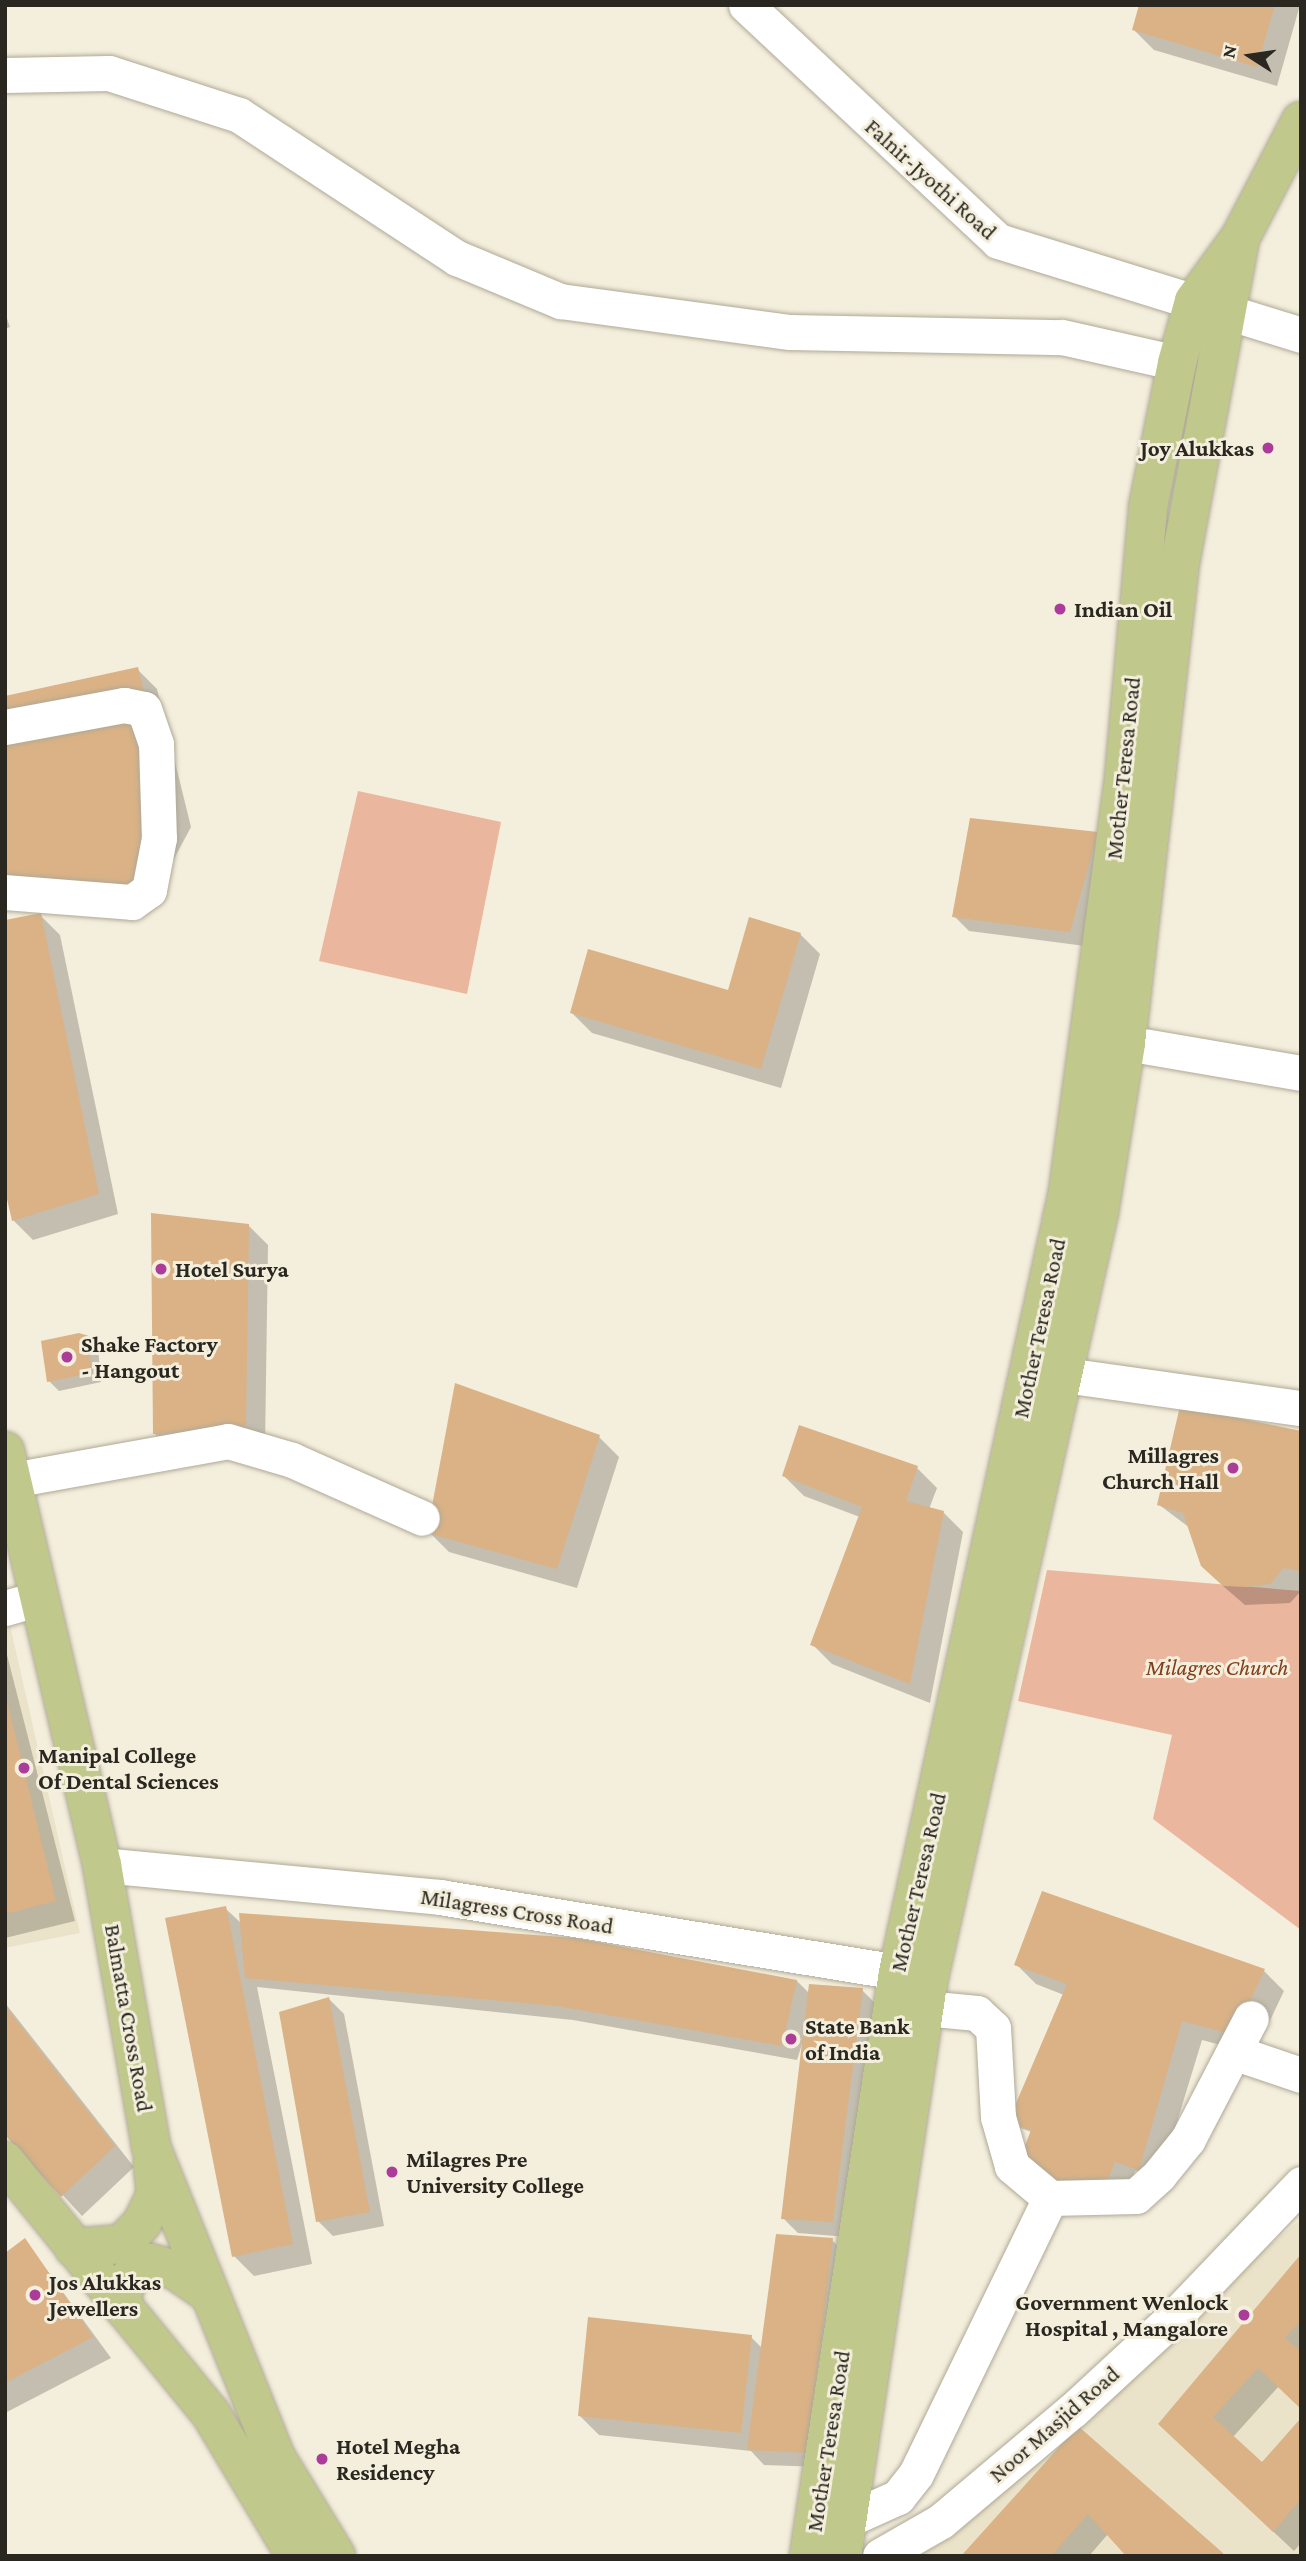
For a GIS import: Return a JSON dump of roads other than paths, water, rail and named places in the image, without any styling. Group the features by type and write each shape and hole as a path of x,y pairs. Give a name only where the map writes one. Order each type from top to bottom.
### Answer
{"main road":[{"name":"Mother Teresa Road","path":"809,2556 1068,1192 1124,778 1148,508 1177,363 1211,307 1240,238 1301,121"},
{"path":"842,2556 849,2519 917,1986 1065,1375 1126,1043 1211,307"},
{"path":"1148,508 1189,512"},
{"name":"Balmatta Cross Road","path":"9,1466 22,1603 102,1865 151,2147 275,2456 336,2556"},
{"path":"74,2248 122,2244 142,2223 156,2194 151,2147"},
{"path":"5,2161 74,2248 167,2355 211,2414 296,2556"},
{"path":"125,2309 123,2281 150,2263 175,2270 208,2293"}],"street":[{"name":"Falnir-Jyothi Road","path":"746,5 999,241 1301,335"},
{"path":"5,75 109,73 239,115 457,258 560,301 790,332 1062,337 1177,363"},
{"path":"5,727 124,705 144,709 156,744 159,838 149,890 132,902 5,892"},
{"path":"1126,1043 1301,1073"},
{"path":"1065,1375 1301,1408"},
{"path":"9,1466 228,1441 292,1460 422,1518"},
{"name":"Milagress Cross Road","path":"102,1865 440,1897 917,1986 977,2013 993,2028 998,2117 1012,2166 1050,2198"},
{"path":"849,2519 898,2497 916,2474 1050,2198 1136,2196 1188,2139 1236,2053 1251,2018"},
{"path":"1236,2053 1301,2075"},
{"name":"Noor Masjid Road","path":"880,2556 940,2521 1073,2410 1176,2315 1301,2184"}],"place":[{"name":"Joy Alukkas","path":"1268,448"},
{"name":"Indian Oil","path":"1060,609"},
{"name":"Hotel Surya","path":"161,1269"},
{"name":"Shake Factory - Hangout","path":"67,1357"},
{"name":"Millagres Church Hall","path":"1233,1468"},
{"name":"Manipal College Of Dental Sciences","path":"24,1768"},
{"name":"State Bank of India","path":"791,2039"},
{"name":"Milagres Pre University College","path":"392,2172"},
{"name":"Jos Alukkas Jewellers","path":"35,2295"},
{"name":"Government Wenlock Hospital , Mangalore","path":"1244,2315"},
{"name":"Hotel Megha Residency","path":"322,2459"}],"park label":[{"name":"Milagres Church","path":"1217,1667"}]}
